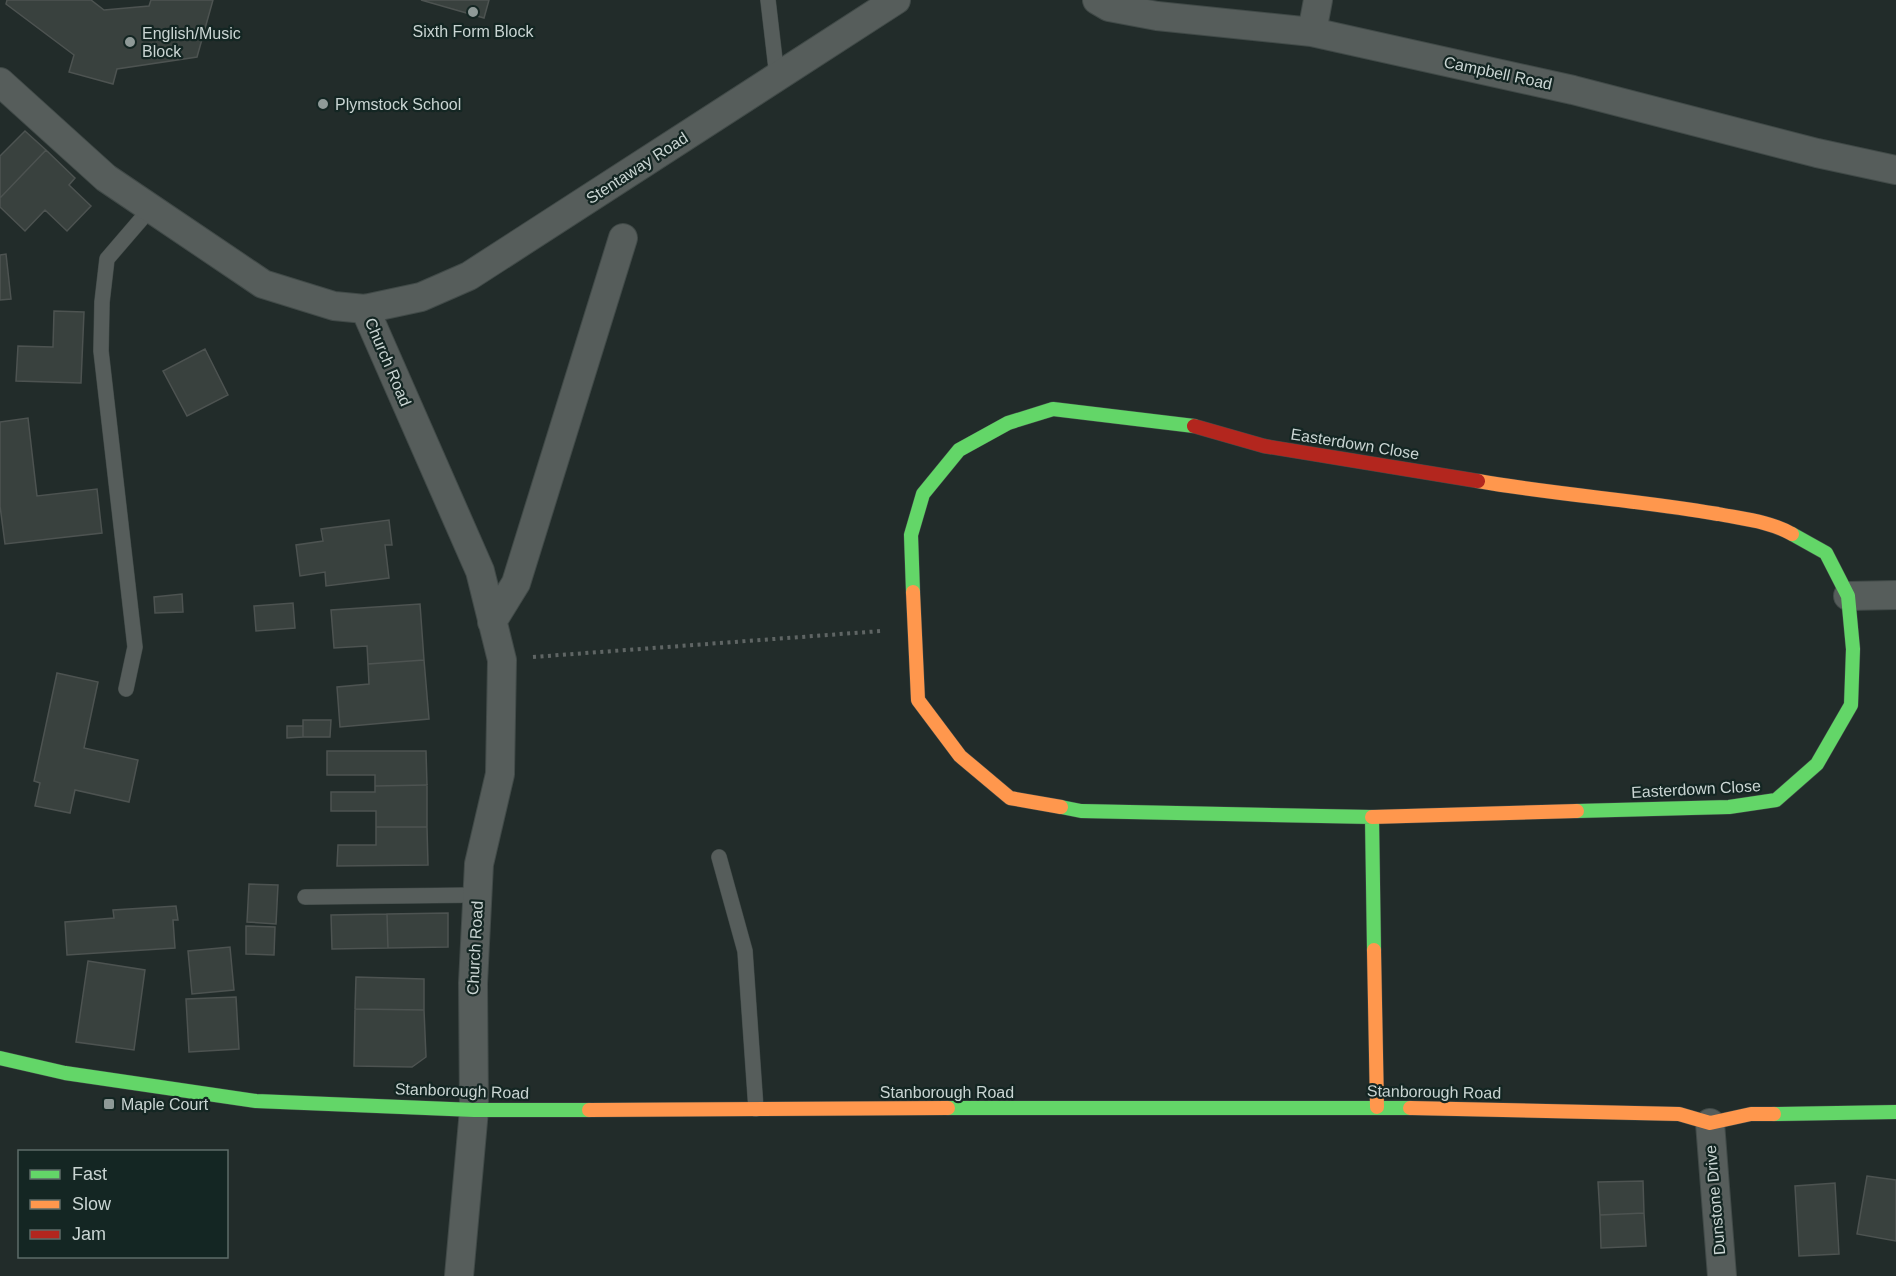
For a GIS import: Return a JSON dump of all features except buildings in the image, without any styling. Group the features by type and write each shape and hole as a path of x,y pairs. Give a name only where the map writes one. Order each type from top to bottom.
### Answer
{"street":[{"name":"Stentaway Road","path":"366,309 421,297 469,276 896,0"},
{"name":"Campbell Road","path":"1096,0 1109,7 1157,16 1312,32 1573,90 1817,153 1896,170"},
{"path":"1312,32 1318,0"},
{"name":"Church Road","path":"0,82 106,178 263,284 324,303 366,309 480,571 502,660 500,774 479,864 473,983 474,1110 459,1276"},
{"path":"492,622 516,583 623,238"},
{"name":"Easterdown Close","path":"1053,409 1185,423 1264,446 1547,493 1679,507 1776,525 1826,553 1848,596 1853,649 1851,705 1817,764 1776,800 1729,807 1372,817 1081,811 1010,798 960,756 918,700 915,628 911,535 923,494 959,450 1008,423 1053,409"},
{"path":"1848,596 1896,596"},
{"path":"1372,817 1377,1107"},
{"name":"Stanborough Road","path":"0,1058 65,1073 256,1101 474,1110 1377,1107 1679,1114 1710,1123 1751,1114 1896,1112"},
{"name":"Dunstone Drive","path":"1710,1123 1722,1276"}],"lane":[{"path":"768,0 777,77"},
{"path":"126,689 135,647 101,351 102,302 107,260 150,208"},
{"path":"720,857 745,951 756,1108"},
{"path":"304,897 478,895"}],"path":[{"path":"502,660 915,628"}],"traffic: fast":[{"path":"913,592 911,535 923,494 959,450 1008,423 1053,409 1194,426"},
{"path":"1577,811 1729,807 1776,800 1817,764 1851,705 1853,649 1848,596 1826,553 1792,534"},
{"path":"1061,807 1081,811 1372,817 1374,950"},
{"path":"0,1058 65,1073 256,1101 474,1110 589,1110"},
{"path":"948,1108 1410,1108"},
{"path":"1774,1114 1896,1112"}],"traffic: slow":[{"path":"1478,481 1718,514 1765,523 1792,534"},
{"path":"913,592 918,700 960,756 1010,798 1061,807"},
{"path":"1372,817 1577,811"},
{"path":"1374,950 1377,1107"},
{"path":"589,1110 948,1108"},
{"path":"1410,1108 1679,1114 1710,1123 1751,1114 1774,1114"}],"traffic: jam":[{"path":"1194,426 1264,446 1478,481"}],"place":[{"name":"Sixth Form Block","path":"473,12"},
{"name":"English/Music Block","path":"130,42"},
{"name":"Plymstock School","path":"323,104"},
{"name":"Maple Court","path":"109,1104"}]}
